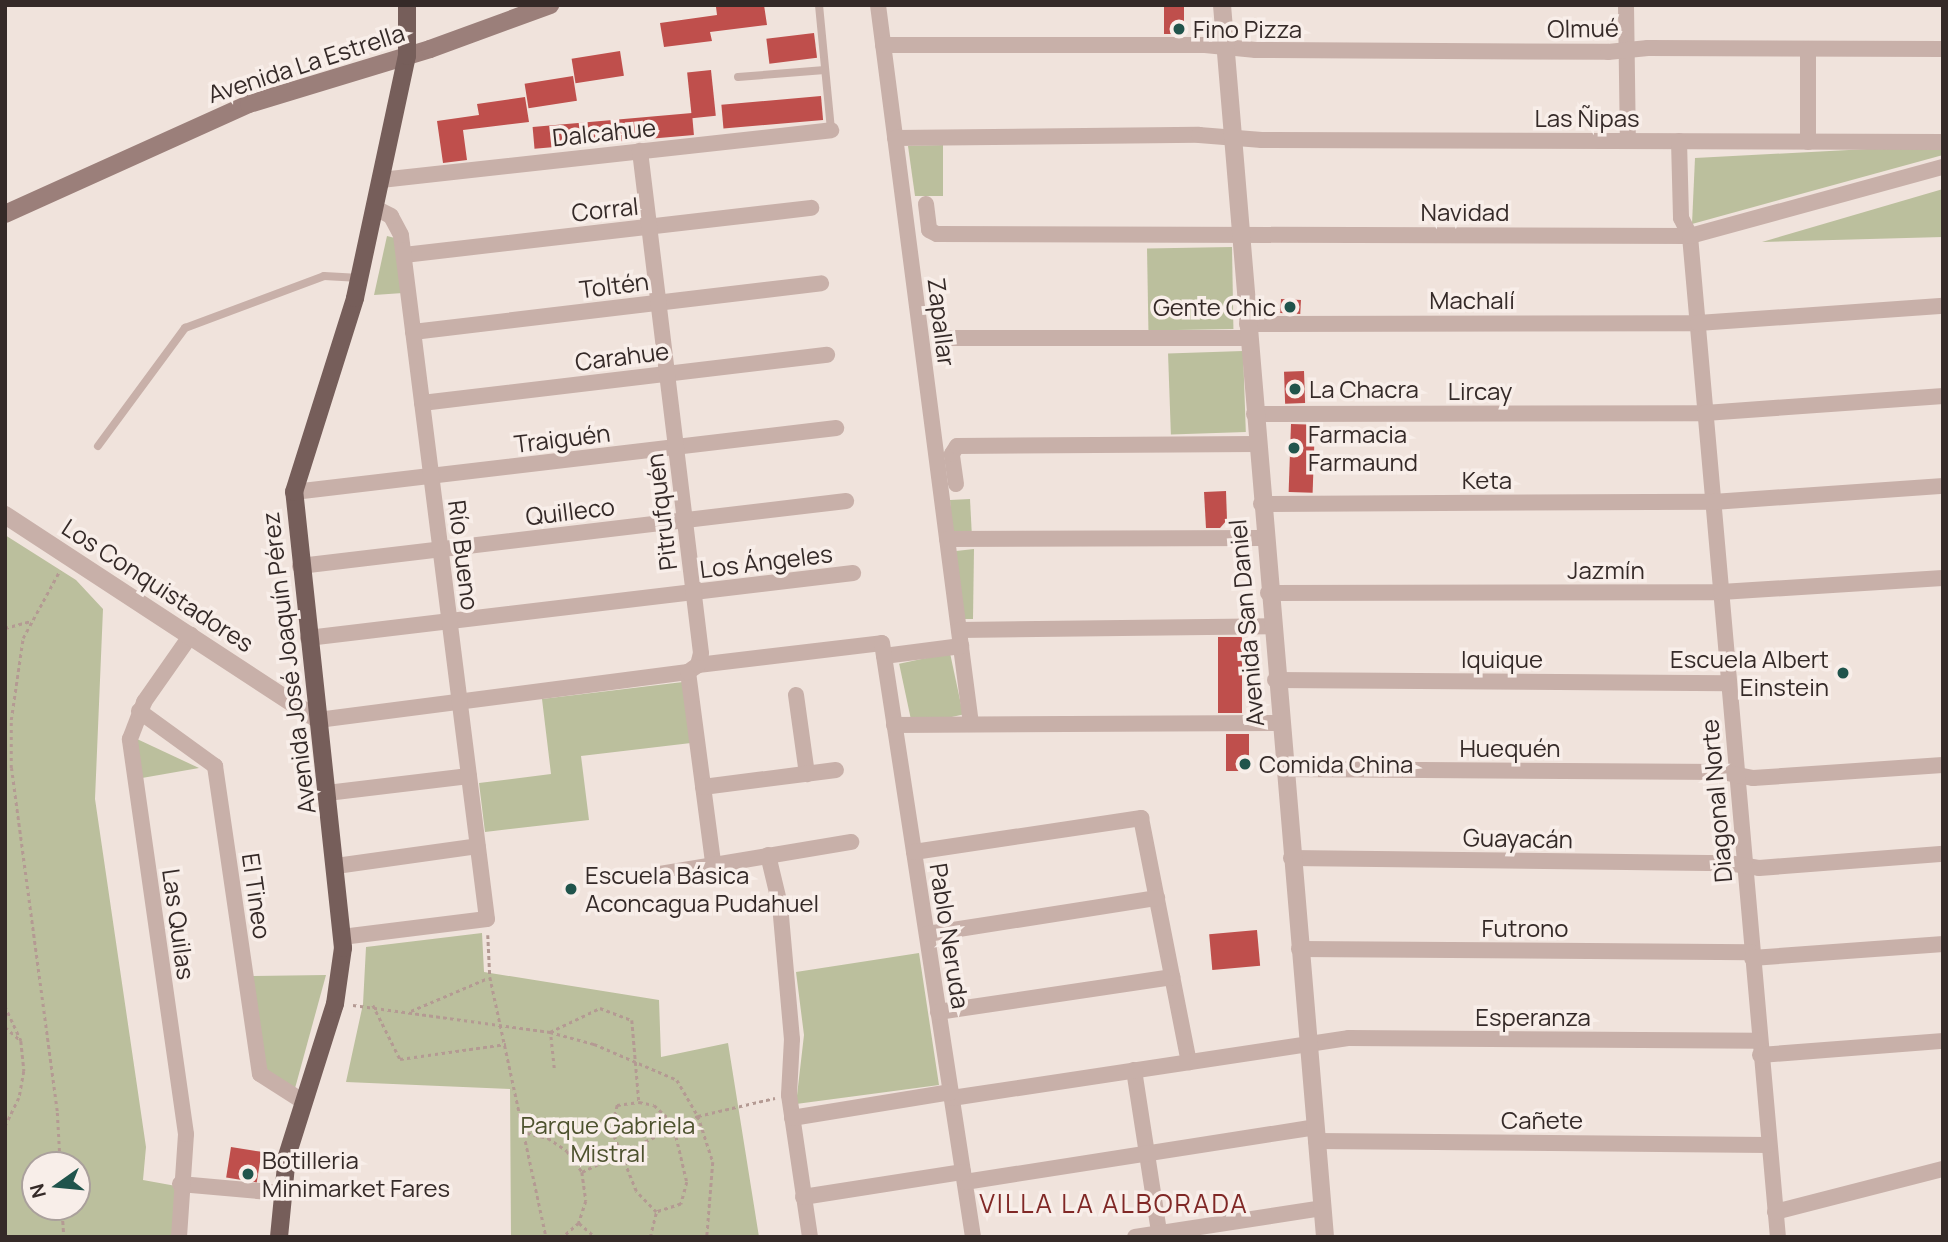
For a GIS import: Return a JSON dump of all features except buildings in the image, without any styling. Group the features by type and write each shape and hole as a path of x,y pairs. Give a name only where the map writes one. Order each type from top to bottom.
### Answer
{"main road":[{"name":"Avenida José Joaquín Pérez","path":"279,1237 281,1193 303,1102 335,1004 342,937 294,492 360,278 407,56 407,5"},
{"name":"Avenida La Estrella","path":"6,212 249,104 407,56 550,5"}],"street":[{"name":"Zapallar","path":"878,5 971,724"},
{"name":"Avenida San Daniel","path":"1222,5 1275,680 1325,1237"},
{"path":"1626,5 1628,141"},
{"name":"Olmué","path":"883,45 1626,50 1943,49"},
{"path":"1808,48 1808,142"},
{"name":"Dalcahue","path":"381,180 831,130"},
{"name":"Las Ñipas","path":"895,138 1232,137 1943,142"},
{"name":"Diagonal Norte","path":"1679,141 1681,218 1690,236 1759,1048 1778,1237"},
{"name":"Pitrufquén","path":"640,151 701,653 693,669 703,788 713,863"},
{"path":"1690,236 1943,167"},
{"name":"Navidad","path":"926,204 934,234 1690,236"},
{"name":"Río Bueno","path":"375,208 396,223 404,255 487,919"},
{"name":"Corral","path":"404,255 811,208"},
{"name":"Toltén","path":"413,332 821,283"},
{"name":"Machalí","path":"942,338 1698,323 1943,306"},
{"name":"Carahue","path":"422,403 827,355"},
{"name":"Lircay","path":"1254,414 1705,413 1943,396"},
{"name":"Traiguén","path":"294,492 836,428"},
{"path":"956,484 952,454 957,446 1256,444"},
{"name":"Keta","path":"1261,504 1713,502 1943,486"},
{"name":"Quilleco","path":"300,566 846,501"},
{"name":"Los Conquistadores","path":"5,515 318,720"},
{"path":"947,539 1264,538"},
{"name":"Los Ángeles","path":"308,638 853,573"},
{"name":"Jazmín","path":"1268,593 1721,592 1943,578"},
{"path":"318,720 693,669 960,638 1271,626"},
{"name":"Las Quilas","path":"179,1237 180,1184 186,1134 130,750 131,730 139,712 191,635"},
{"name":"Pablo Neruda","path":"883,649 973,1237"},
{"name":"Iquique","path":"1275,680 1728,683"},
{"path":"796,695 807,774"},
{"name":"El Tineo","path":"139,712 215,766 260,1074 303,1102"},
{"path":"894,725 1279,723"},
{"name":"Huequén","path":"1283,769 1736,775 1753,778 1943,765"},
{"path":"703,788 836,770"},
{"path":"327,793 469,776"},
{"path":"914,852 1142,818 1189,1062"},
{"path":"660,874 851,842"},
{"path":"336,866 478,846"},
{"name":"Guayacán","path":"1291,858 1744,866 1943,854"},
{"path":"768,855 777,884 792,1039 789,1095 810,1237"},
{"path":"927,934 1157,898"},
{"path":"342,937 487,919"},
{"name":"Futrono","path":"1299,949 1751,955 1943,944"},
{"path":"938,1012 1172,977"},
{"name":"Esperanza","path":"792,1118 1349,1038 1759,1048 1943,1041"},
{"path":"1135,1070 1160,1235"},
{"name":"Cañete","path":"803,1198 1316,1134 1768,1145"},
{"path":"1775,1212 1943,1169"},
{"path":"180,1184 281,1193"},
{"path":"1135,1237 1322,1208"}],"lane":[{"path":"819,5 831,130"},
{"path":"738,77 825,70"},
{"path":"98,446 184,328 324,276 360,278"}],"path":[{"path":"50,543 43,554 62,566 31,621 16,674 11,768 57,1111 59,1151"},
{"path":"5,626 31,621"},
{"path":"487,919 490,977 526,1133 546,1237"},
{"path":"411,1011 490,977"},
{"path":"335,1004 373,1006 550,1032 637,1062 677,1080 698,1116 713,1162 707,1237"},
{"path":"5,1006 21,1041 24,1071 19,1098 5,1128"},
{"path":"373,1006 400,1059 506,1044"},
{"path":"550,1032 600,1008 632,1020 639,1102"},
{"path":"5,1027 21,1041"},
{"path":"550,1032 554,1068"},
{"path":"582,1172 698,1116 789,1095"},
{"path":"639,1102 654,1105 675,1127 687,1182 681,1204 656,1212 636,1191 611,1129 617,1105 639,1102"},
{"path":"526,1133 548,1138 567,1151 582,1172 586,1201 579,1223 563,1237"},
{"path":"650,1237 656,1212"},
{"path":"579,1223 595,1237"}],"green space":[{"path":"943,145 943,196 915,196 908,146"},
{"path":"1943,145 1943,155 1692,224 1695,158"},
{"path":"1943,189 1943,237 1762,242"},
{"path":"387,236 395,238 403,293 374,295"},
{"path":"1232,247 1233,329 1148,330 1147,248"},
{"path":"1243,351 1246,432 1171,435 1168,354"},
{"path":"970,499 972,532 952,533 950,500"},
{"path":"5,535 76,580 103,609 95,799 146,1147 143,1180 176,1186 174,1237 5,1237"},
{"path":"974,549 973,619 964,619 956,551"},
{"path":"950,653 963,715 912,725 899,664"},
{"path":"683,682 691,743 581,756 589,820 485,832 479,783 551,774 542,699"},
{"path":"137,739 199,768 142,778"},
{"name":"Parque Gabriela Mistral","path":"482,933 484,972 659,1000 661,1057 728,1043 759,1237 511,1237 510,1089 346,1082 363,1004 366,947"},
{"path":"919,953 939,1085 796,1104 804,1035 796,972"},
{"path":"326,975 294,1092 262,1071 249,976"}],"place":[{"name":"Fino Pizza","path":"1179,29"},
{"name":"Gente Chic","path":"1290,307"},
{"name":"La Chacra","path":"1295,389"},
{"name":"Farmacia Farmaund","path":"1294,448"},
{"name":"Escuela Albert Einstein","path":"1843,673"},
{"name":"Comida China","path":"1245,764"},
{"name":"Escuela Básica Aconcagua Pudahuel","path":"571,889"},
{"name":"Botilleria Minimarket Fares","path":"248,1174"}],"district":[{"name":"VILLA LA ALBORADA","path":"1114,1204"}]}
